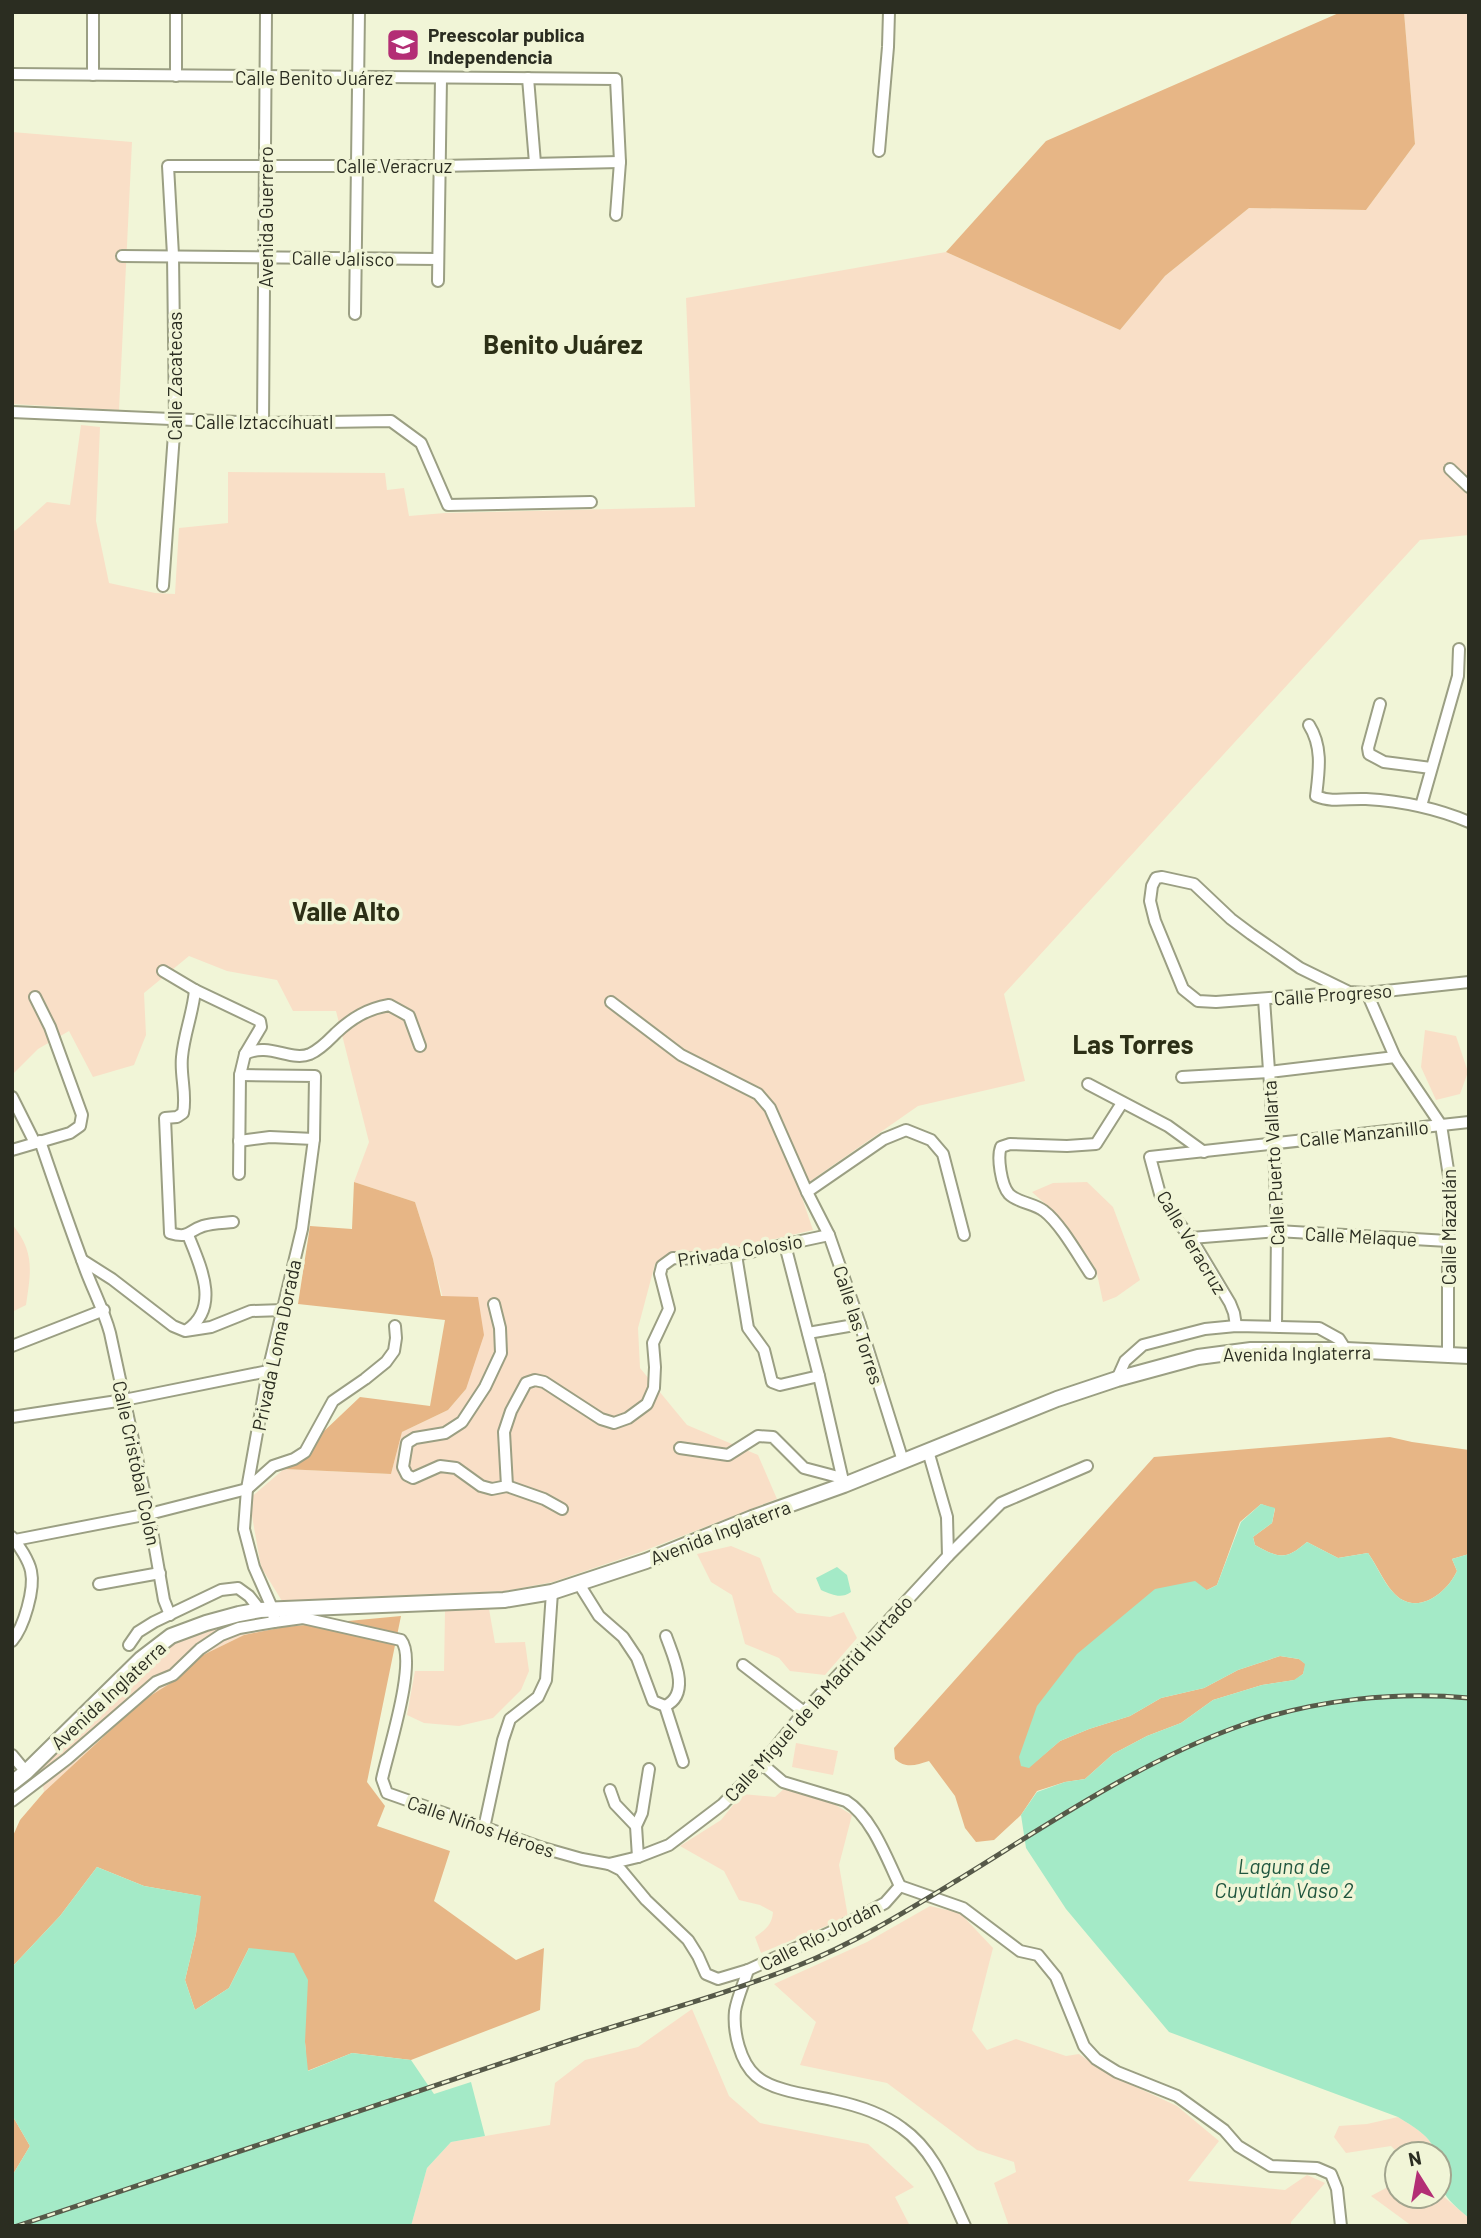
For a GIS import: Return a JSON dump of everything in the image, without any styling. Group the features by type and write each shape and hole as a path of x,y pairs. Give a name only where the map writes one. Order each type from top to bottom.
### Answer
{"main road":[{"name":"Avenida Inglaterra","path":"12,1783 141,1659 171,1636 206,1623 239,1614 504,1600 552,1592 646,1561 1057,1399 1117,1378 1198,1357 1251,1350 1346,1350 1469,1356"}],"street":[{"path":"93,12 93,75"},
{"path":"176,12 176,76"},
{"name":"Avenida Guerrero","path":"263,423 266,12"},
{"path":"355,314 359,12"},
{"path":"879,151 888,47 888,12"},
{"name":"Calle Benito Juárez","path":"12,74 616,79 620,162"},
{"path":"438,281 442,78"},
{"path":"528,78 535,163"},
{"path":"616,215 620,162"},
{"name":"Calle Veracruz","path":"168,166 440,166 620,162"},
{"name":"Calle Zacatecas","path":"163,586 175,420 173,255 168,166"},
{"name":"Calle Jalisco","path":"122,256 438,259"},
{"name":"Calle Iztaccíhuatl","path":"12,412 263,423 391,421 421,443 448,505 591,502"},
{"path":"1450,469 1469,488"},
{"path":"1421,806 1458,676 1459,649"},
{"path":"1380,704 1368,748 1369,754 1384,762 1431,768"},
{"path":"1309,725 1316,736 1320,760 1317,796 1325,800 1364,799 1421,806 1469,822"},
{"name":"Calle Progreso","path":"1349,992 1300,968 1261,941 1231,919 1194,884 1156,878 1150,901 1155,921 1183,989 1198,1002 1367,993 1469,982"},
{"path":"163,971 195,990 260,1021 261,1027 245,1054 240,1074 239,1174"},
{"path":"195,990 182,1058 185,1104 183,1113 177,1117 165,1118 170,1233 188,1235 203,1226 233,1222"},
{"name":"Calle Mazatlán","path":"1367,993 1395,1057 1441,1125 1451,1189 1448,1355"},
{"path":"12,1150 69,1132 80,1126 82,1115 51,1027 35,997"},
{"name":"Calle Puerto Vallarta","path":"1264,999 1274,1142 1276,1326"},
{"name":"Calle las Torres","path":"611,1002 681,1055 758,1094 770,1108 829,1235 903,1461"},
{"path":"245,1054 274,1049 296,1056 307,1055 322,1047 360,1013 389,1005 409,1016 420,1046"},
{"path":"1182,1077 1269,1072 1395,1057"},
{"name":"Privada Loma Dorada","path":"240,1074 315,1076 314,1139 302,1229 268,1371 247,1489 244,1529 269,1614"},
{"path":"1088,1084 1168,1126 1204,1152"},
{"name":"Calle Cristóbal Colón","path":"12,1097 38,1142 104,1310 149,1514 164,1600 170,1615"},
{"path":"1090,1273 1044,1211 1010,1194 1005,1186 998,1154 1001,1147 1010,1144 1097,1144 1122,1103"},
{"name":"Calle Manzanillo","path":"1150,1157 1469,1122"},
{"path":"807,1192 884,1139 906,1130 931,1140 943,1154 964,1234"},
{"path":"239,1141 270,1137 314,1139"},
{"name":"Calle Veracruz","path":"1150,1157 1160,1194 1191,1238 1230,1303 1236,1326"},
{"name":"Calle Melaque","path":"1191,1238 1277,1231 1448,1241"},
{"path":"185,1331 195,1325 205,1311 206,1291 188,1235"},
{"name":"Privada Colosio","path":"507,1486 504,1432 526,1383 536,1380 544,1382 601,1419 614,1423 628,1418 647,1404 654,1388 653,1343 670,1308 660,1274 662,1266 673,1258 703,1259 736,1255 829,1235"},
{"path":"785,1245 843,1482"},
{"path":"736,1255 748,1328 764,1350 772,1382 780,1385 819,1376"},
{"path":"82,1259 173,1326 185,1331 211,1328 240,1315 260,1310 284,1310"},
{"path":"494,1304 500,1328 500,1353 485,1387 463,1422 445,1433 415,1438 407,1443 403,1467 407,1475 413,1478 440,1466 456,1468 481,1486 492,1489 507,1486 544,1499 562,1509"},
{"path":"12,1346 104,1310"},
{"path":"808,1333 860,1324"},
{"path":"12,1641 20,1633 30,1595 31,1571 14,1538 149,1514 247,1489 273,1466 305,1452 333,1401 386,1362 394,1351 396,1326"},
{"path":"1117,1378 1125,1361 1143,1345 1205,1329 1236,1326 1319,1328 1339,1339 1346,1350"},
{"path":"12,1418 124,1400 268,1371"},
{"path":"680,1448 728,1455 758,1436 773,1437 804,1468 843,1482"},
{"path":"928,1451 947,1517 948,1556"},
{"name":"Calle Miguel de la Madrid Hurtado","path":"582,1859 610,1864 669,1845 723,1804 948,1556 1001,1503 1087,1465"},
{"path":"99,1584 160,1573"},
{"path":"579,1584 599,1616 623,1637 636,1658 653,1700 665,1706 683,1762"},
{"path":"12,1801 67,1759 156,1682 173,1675 200,1649 221,1635 269,1614 237,1588 221,1590 138,1632 129,1645"},
{"path":"485,1828 503,1740 510,1720 538,1697 546,1680 552,1592"},
{"name":"Calle Niños Héroes","path":"269,1614 303,1618 401,1640 407,1651 404,1685 382,1779 387,1793 582,1859"},
{"path":"665,1706 672,1703 679,1690 679,1675 666,1636"},
{"path":"743,1665 804,1712"},
{"path":"12,1755 26,1772"},
{"name":"Calle Río Jordán","path":"610,1864 621,1870 646,1900 688,1940 706,1974 718,1979 748,1970 831,1932 885,1903 900,1886 881,1844 855,1807 846,1801 783,1782 762,1764"},
{"path":"638,1857 636,1826 642,1813 649,1769"},
{"path":"610,1790 615,1804 636,1826"},
{"path":"900,1886 963,1908 1020,1951 1038,1955 1056,1977 1084,2046 1096,2059 1117,2073 1177,2096 1224,2130 1238,2146 1271,2166 1317,2168 1331,2174 1337,2189 1341,2226"},
{"path":"748,1970 735,2010 735,2037 741,2053 756,2076 783,2090 835,2100 872,2111 902,2127 926,2150 965,2226"}],"shaded area":[{"path":"1341,12 1404,12 1415,144 1366,210 1249,208 1165,276 1120,330 946,252 1046,141"},
{"path":"1404,12 1469,12 1469,535 1420,540 1004,994 1025,1081 918,1106 799,1189 813,1230 724,1251 674,1252 655,1264 638,1328 640,1368 687,1425 758,1455 777,1499 641,1552 553,1582 505,1591 282,1601 261,1567 249,1499 284,1469 391,1474 402,1432 448,1410 466,1389 433,1259 415,1202 354,1182 369,1142 336,1011 293,1011 277,980 227,971 189,956 144,993 146,1035 134,1065 93,1077 69,1031 38,1049 12,1075 12,531 47,502 70,505 81,425 100,427 96,521 109,583 155,593 175,594 179,528 228,523 228,472 385,473 387,490 404,488 409,516 695,507 686,298 946,252 1120,330 1165,276 1249,208 1366,210 1415,144"},
{"path":"12,132 132,142 119,410 12,404"},
{"path":"1425,1030 1456,1036 1468,1072 1460,1094 1436,1100 1421,1067"},
{"path":"354,1182 415,1202 433,1259 441,1296 478,1297 484,1335 466,1389 448,1410 402,1432 391,1474 284,1469 360,1397 430,1406 445,1320 298,1304 310,1226 352,1229"},
{"path":"1087,1182 1113,1207 1140,1280 1116,1297 1103,1302 1096,1269 1050,1208 1032,1192 1053,1183"},
{"path":"12,1224 25,1244 30,1272 26,1305 12,1312"},
{"path":"1390,1437 1469,1450 1469,1554 1452,1559 1457,1571 1437,1595 1419,1603 1401,1599 1389,1587 1368,1553 1338,1558 1307,1542 1282,1556 1255,1545 1253,1537 1272,1523 1275,1509 1261,1504 1240,1522 1217,1585 1207,1590 1029,1767 1060,1741 1130,1716 1161,1698 1204,1688 1238,1670 1280,1656 1299,1659 1306,1664 1303,1674 1295,1680 1262,1685 1213,1700 1181,1723 1147,1736 1113,1754 1085,1779 1037,1791 1021,1815 994,1840 976,1842 965,1828 955,1796 929,1761 907,1765 895,1759 894,1748 1154,1457"},
{"path":"731,1546 760,1558 773,1592 797,1613 830,1617 844,1612 857,1638 825,1675 790,1671 779,1658 745,1644 732,1595 711,1582 697,1554"},
{"path":"489,1609 495,1643 525,1642 529,1671 521,1690 493,1718 459,1726 424,1723 407,1715 415,1671 444,1671 445,1611"},
{"path":"401,1616 367,1782 385,1806 377,1826 450,1851 434,1901 516,1960 544,1948 540,2010 411,2060 352,2053 307,2071 305,2042 249,1948 229,1988 195,2010 185,1980 196,1934 200,1896 144,1886 97,1867 60,1916 12,1967 12,1838 20,1820 44,1792 142,1701 177,1679 203,1655 244,1635 284,1627"},
{"path":"255,1618 272,1630 244,1635 203,1655 177,1679 142,1701 44,1792 40,1768 172,1644 211,1628"},
{"path":"796,1743 838,1751 833,1775 792,1767"},
{"path":"786,1787 824,1798 852,1815 839,1865 848,1917 761,1953 755,1937 767,1927 773,1912 760,1905 739,1900 724,1871 680,1846 721,1820 742,1794 775,1797"},
{"path":"930,1906 960,1913 993,1948 972,2030 987,2050 1016,2039 1066,2056 1079,2054 1106,2073 1177,2106 1219,2141 1188,2181 1285,2190 1307,2175 1325,2183 1291,2222 1291,2226 1009,2226 994,2183 1016,2172 1014,2162 977,2150 887,2083 800,2065 816,2022 774,1984 867,1942"},
{"path":"692,2009 729,2096 760,2123 868,2144 914,2187 895,2197 910,2226 411,2226 427,2168 451,2142 550,2125 555,2083 585,2060 638,2047"},
{"path":"12,2115 30,2146 12,2176"},
{"path":"1398,2117 1428,2140 1383,2140 1383,2147 1346,2153 1334,2137 1339,2126 1367,2124"},
{"path":"1383,2190 1383,2205 1371,2196"},
{"path":"1453,2205 1469,2218 1469,2226 1412,2226 1390,2210 1453,2210"}],"water":[{"name":"Laguna de Cuyutlán Vaso 2","path":"1261,1504 1275,1508 1272,1523 1253,1537 1255,1545 1282,1556 1307,1542 1338,1558 1368,1553 1392,1591 1410,1603 1419,1603 1437,1595 1457,1571 1452,1559 1469,1554 1469,2218 1453,2204 1453,2140 1428,2140 1398,2117 1169,2032 1066,1909 1026,1848 1021,1815 1037,1792 1065,1782 1085,1779 1113,1754 1147,1736 1181,1723 1213,1700 1262,1685 1294,1680 1303,1674 1305,1664 1299,1659 1280,1656 1238,1670 1204,1688 1161,1698 1130,1716 1060,1741 1029,1768 1021,1766 1019,1757 1037,1706 1077,1654 1155,1589 1195,1581 1207,1590 1217,1585 1241,1522"},
{"path":"837,1567 847,1575 851,1592 840,1596 821,1590 816,1578"},
{"path":"97,1867 144,1886 201,1896 196,1934 185,1980 195,2010 229,1988 249,1948 294,1953 308,1980 305,2042 308,2071 352,2053 411,2060 434,2094 471,2082 485,2136 451,2142 427,2168 411,2226 12,2226 12,2176 30,2146 12,2115 12,1967 60,1916"}],"railway":[{"path":"17,2226 797,1966 898,1916 1132,1774 1245,1724 1299,1709 1356,1699 1413,1696 1469,1698"}],"place":[{"name":"Preescolar publica Independencia","path":"403,45"}],"district":[{"name":"Benito Juárez","path":"563,343"},
{"name":"Valle Alto","path":"346,910"},
{"name":"Las Torres","path":"1133,1043"}]}
